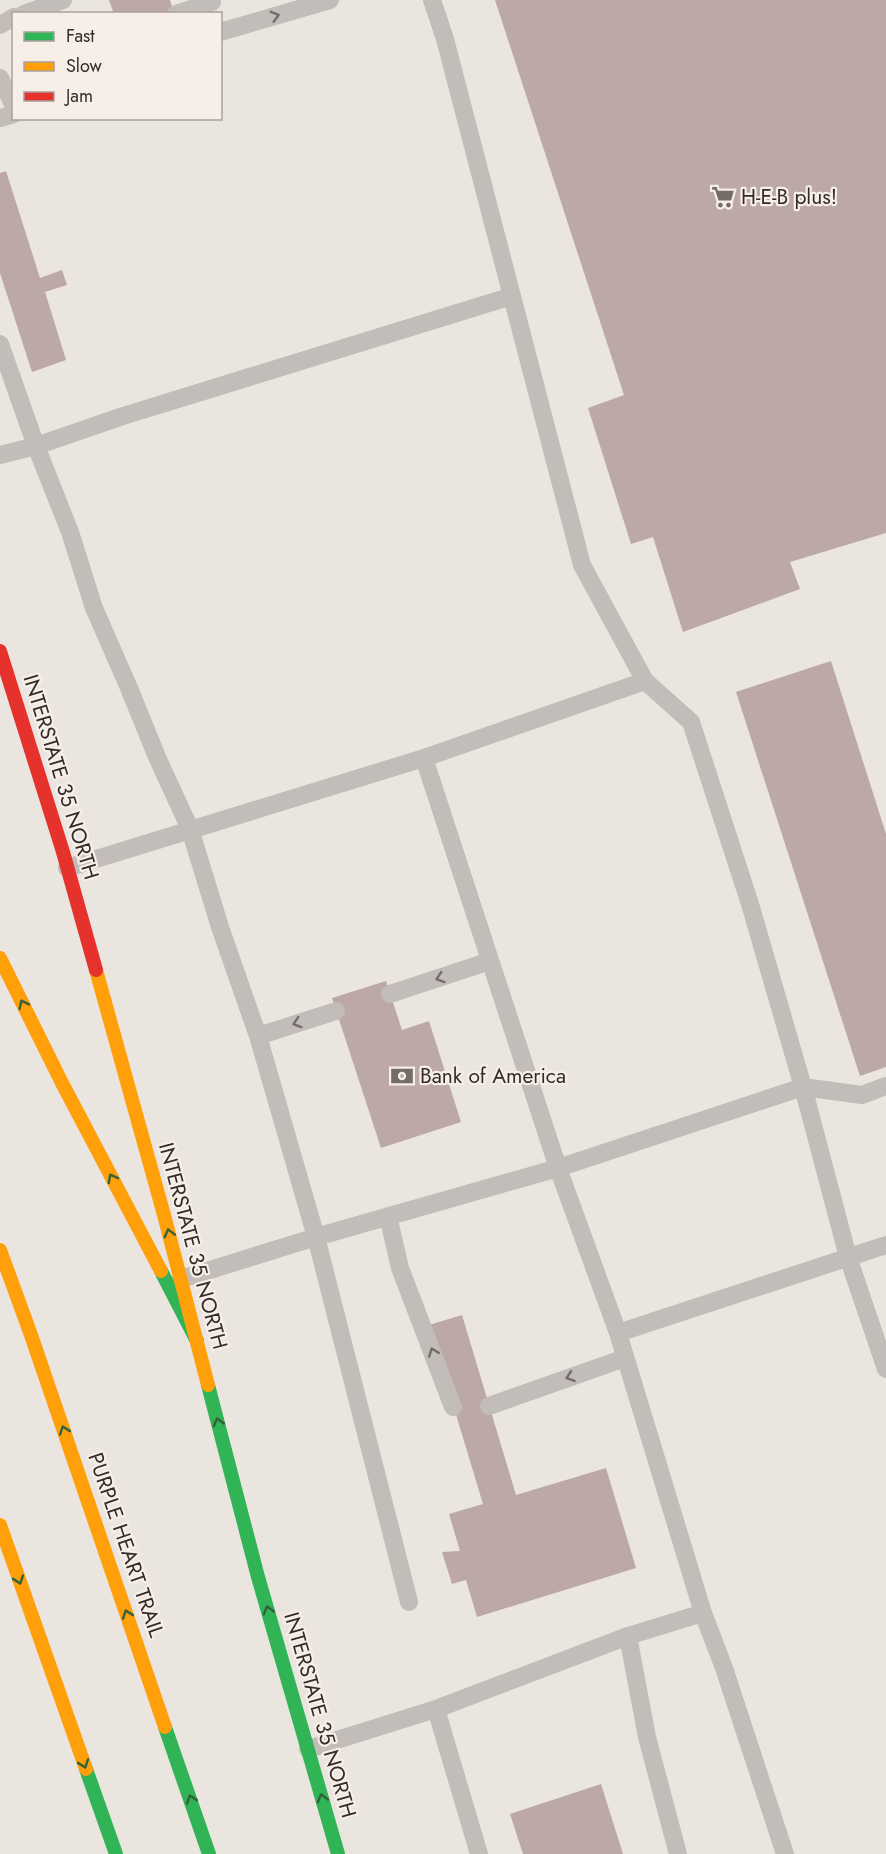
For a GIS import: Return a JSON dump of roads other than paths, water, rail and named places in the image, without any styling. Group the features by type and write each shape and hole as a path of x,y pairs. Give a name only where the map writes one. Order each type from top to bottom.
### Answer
{"main road":[{"name":"INTERSTATE 35 NORTH","path":"0,651 68,868 181,1279 258,1577 338,1854"},
{"path":"0,958 62,1083 197,1341"},
{"name":"PURPLE HEART TRAIL","path":"0,1250 210,1854"},
{"path":"0,1525 116,1854"}],"lane":[{"path":"30,12 63,0"},
{"path":"222,31 330,0"},
{"path":"432,0 445,39 582,565 645,681 692,722 750,904 803,1087 848,1257 886,1369"},
{"path":"184,12 212,5"},
{"path":"0,78 12,102"},
{"path":"0,455 36,446 135,412 512,296"},
{"path":"0,344 36,446 70,532 94,608 190,829 220,927 258,1036 316,1237 409,1602"},
{"path":"68,868 424,758 645,681"},
{"path":"424,758 558,1168 618,1332 703,1613 724,1668 785,1854"},
{"path":"390,994 490,962"},
{"path":"258,1036 336,1011"},
{"path":"181,1279 316,1237 558,1168 803,1087 862,1095 886,1086"},
{"path":"388,1216 400,1268 453,1407"},
{"path":"618,1332 886,1245"},
{"path":"489,1406 625,1358"},
{"path":"308,1749 436,1709 628,1636 703,1613"},
{"path":"628,1636 647,1737 678,1854"},
{"path":"436,1709 479,1854"}],"place":[{"name":"H-E-B plus!","path":"723,197"},
{"name":"Bank of America","path":"402,1076"}]}
